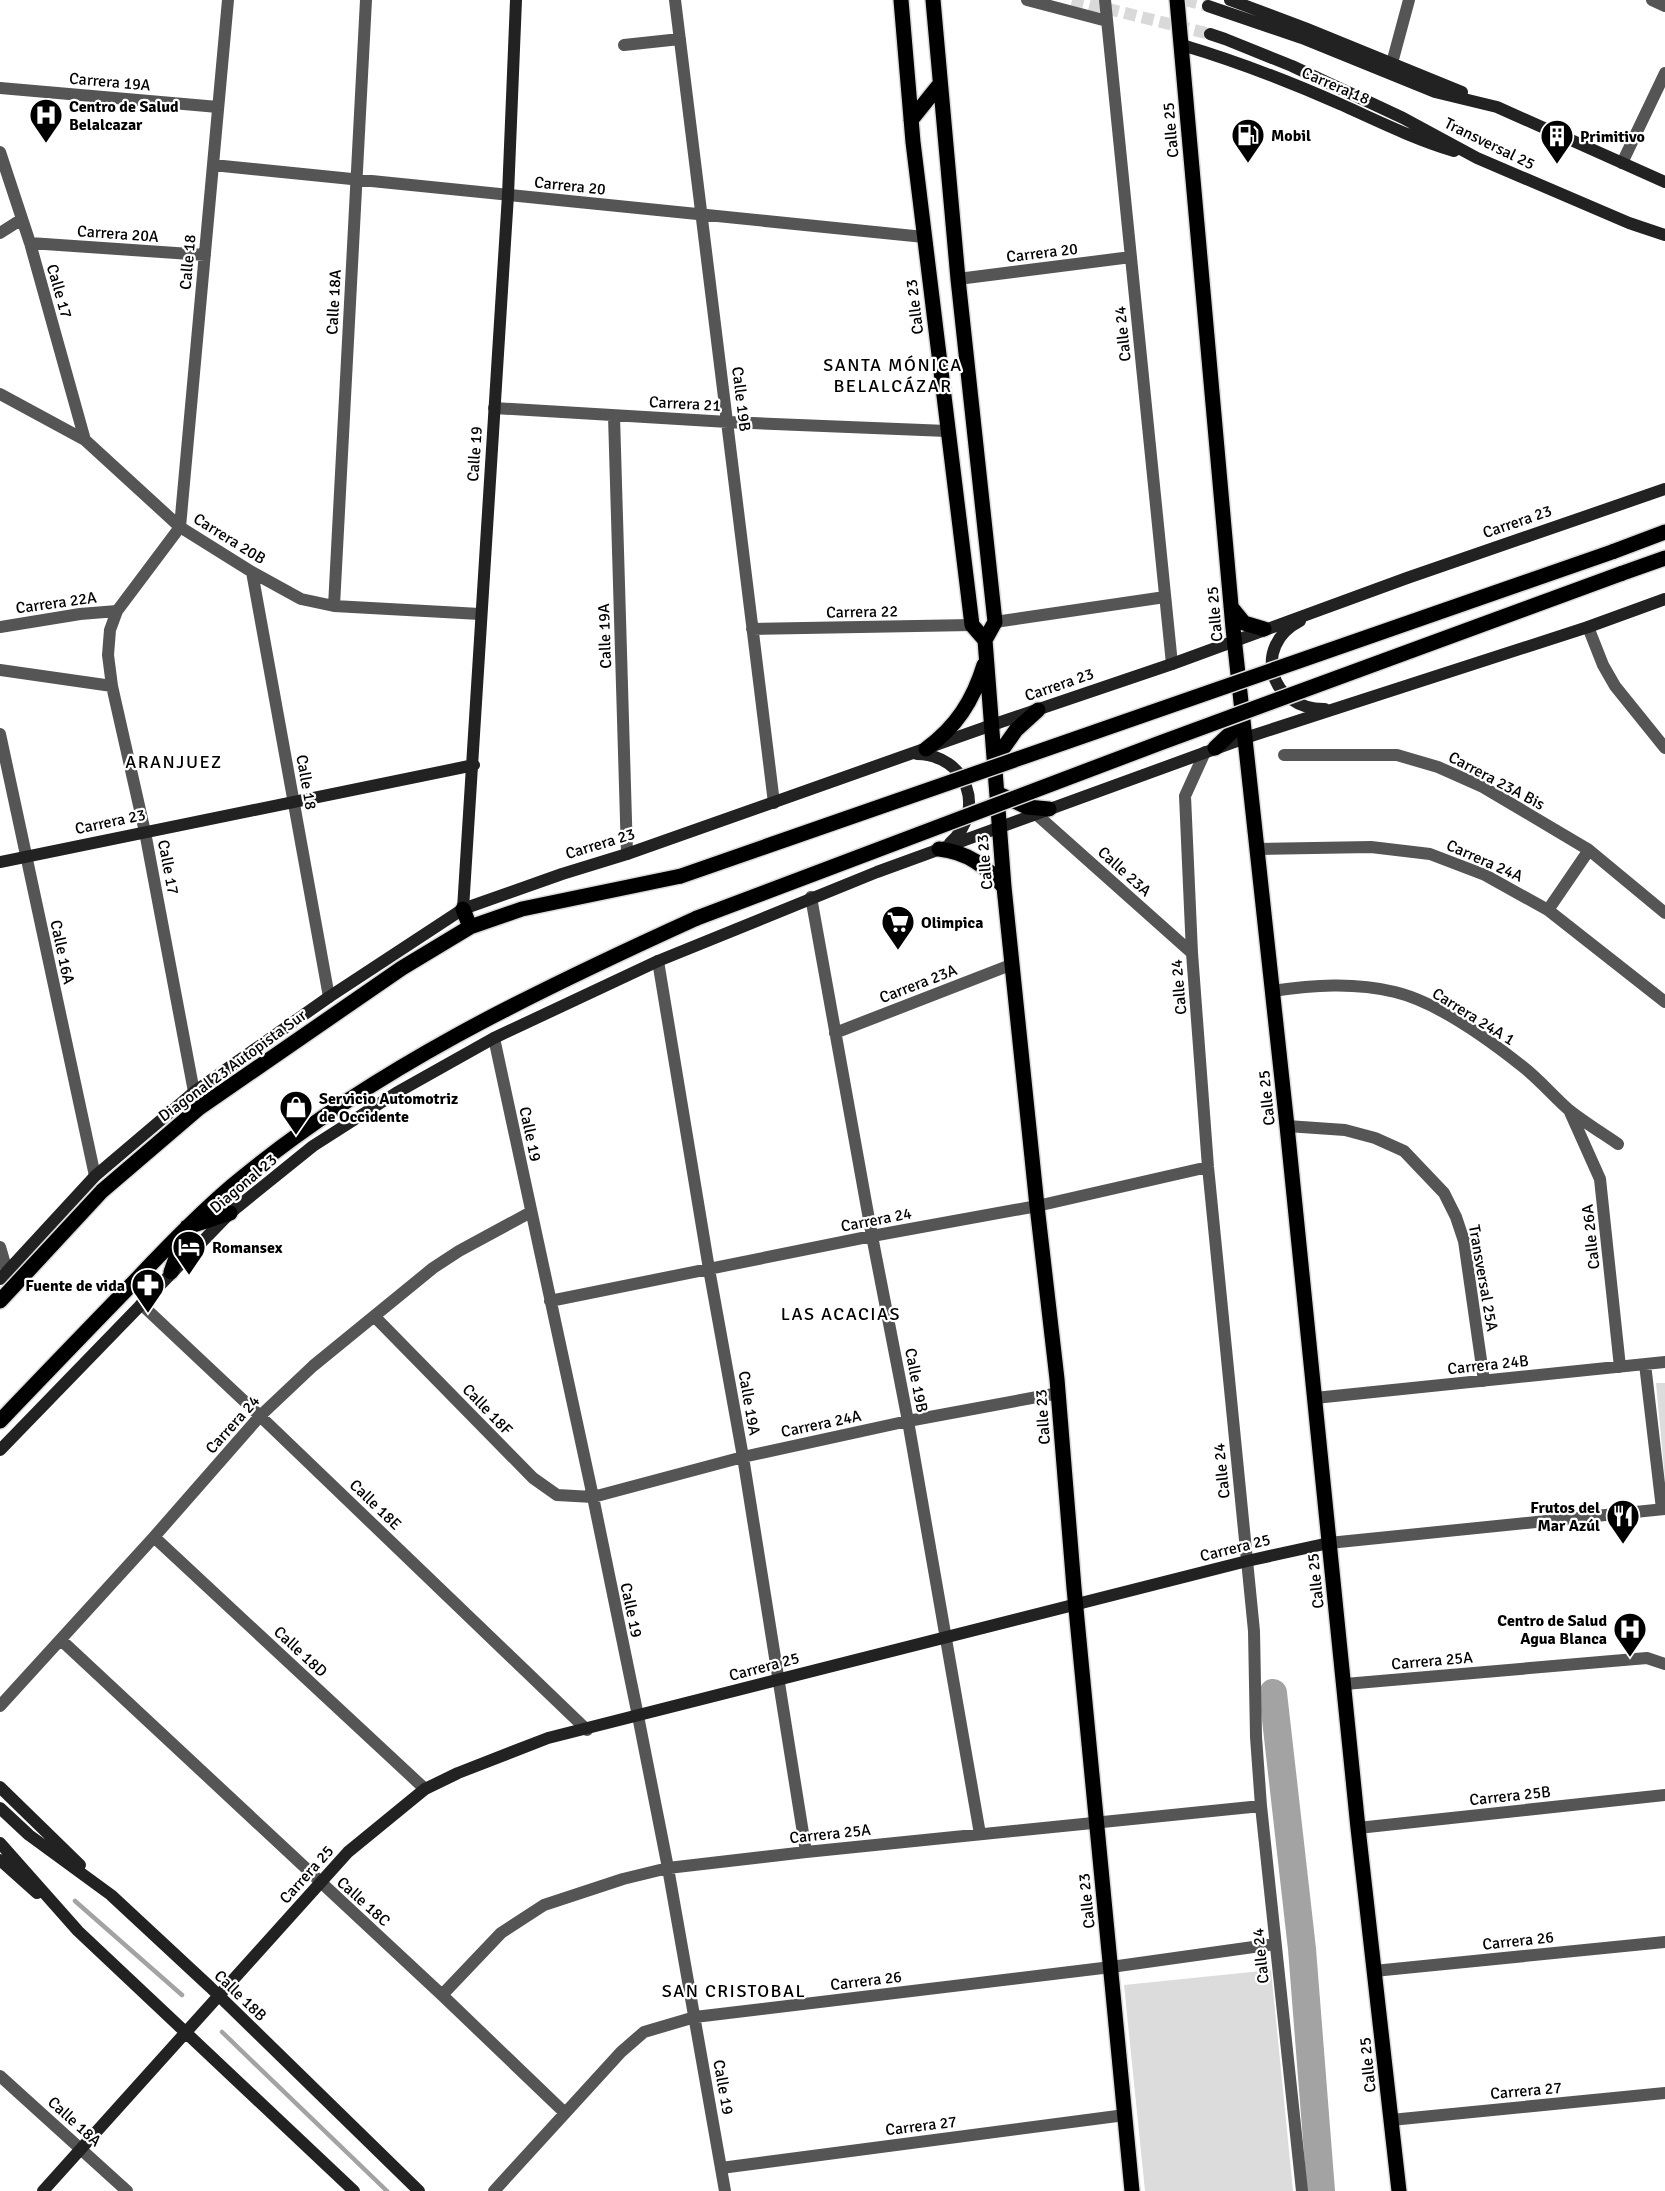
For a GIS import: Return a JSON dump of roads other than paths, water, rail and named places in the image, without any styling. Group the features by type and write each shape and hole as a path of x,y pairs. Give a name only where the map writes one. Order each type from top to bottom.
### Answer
{"main road":[{"name":"Calle 23","path":"901,0 924,237 972,625"},
{"path":"933,0 958,279 995,622 985,640 972,625"},
{"name":"Calle 25","path":"1177,0 1234,640 1287,1126 1358,1828 1399,2191"},
{"path":"911,120 940,84"},
{"name":"Diagonal 23 Autopista Sur","path":"0,1301 102,1191 199,1108 343,1007 470,927 522,909 681,876 1665,532"},
{"path":"0,1421 187,1227 232,1186 344,1102 488,1018 589,967 697,918 1160,743 1665,558"},
{"path":"1231,607 1244,623 1264,629"},
{"name":"Calle 23","path":"985,640 1004,887 1036,1206 1059,1393 1076,1605 1132,2191"},
{"path":"919,751 957,721 975,692 986,660"},
{"path":"994,761 1016,730 1038,710"},
{"path":"1210,750 1237,727 1243,717"},
{"path":"997,791 1016,804 1043,811"},
{"path":"942,848 970,857 985,867 1004,887"},
{"path":"463,909 470,927"},
{"path":"187,1227 230,1213"},
{"path":"171,1272 187,1227"}],"street":[{"name":"Calle 18","path":"180,527 228,0"},
{"name":"Calle 18A","path":"334,606 366,0"},
{"name":"Calle 19","path":"463,909 474,765 480,614 508,195 516,0"},
{"name":"Calle 19B","path":"675,0 774,803"},
{"path":"1027,0 1107,21"},
{"name":"Calle 24","path":"1105,0 1172,664"},
{"path":"1230,0 1497,106"},
{"path":"1392,63 1409,0"},
{"path":"1652,0 1665,6"},
{"name":"Carrera 18","path":"1208,6 1302,38 1417,85"},
{"name":"Carrera 18","path":"1210,34 1292,66 1403,118"},
{"path":"624,45 680,39"},
{"name":"Carrera 18","path":"1182,45 1223,56 1313,92 1422,142 1477,158"},
{"path":"1622,163 1665,73"},
{"name":"Transversal 25","path":"1417,85 1497,106 1665,183"},
{"name":"Carrera 19A","path":"0,88 218,107"},
{"name":"Transversal 25","path":"1403,118 1477,158 1629,223 1665,235"},
{"name":"Calle 17","path":"0,152 30,243 85,440"},
{"name":"Carrera 20","path":"213,165 924,237"},
{"path":"0,233 22,219"},
{"name":"Carrera 20A","path":"30,243 205,255"},
{"name":"Carrera 20","path":"958,279 1131,257"},
{"name":"Carrera 20B","path":"0,394 85,440 180,527 302,600 334,606 480,614"},
{"name":"Carrera 21","path":"494,408 728,422 947,431"},
{"name":"Calle 19A","path":"614,416 627,854"},
{"name":"Carrera 23","path":"463,909 1172,664 1407,578 1665,489"},
{"name":"Calle 17","path":"180,527 117,611 110,630 108,655 112,686 145,832 194,1092"},
{"name":"Calle 18","path":"252,572 329,997"},
{"path":"1333,709 1304,707 1282,691 1276,681 1273,668 1273,656 1279,640 1286,631 1300,621 1407,578"},
{"path":"995,622 1165,597"},
{"path":"494,1038 658,961 811,897 999,826 1245,738 1588,627 1665,599"},
{"name":"Carrera 22A","path":"0,627 80,614 117,611"},
{"name":"Carrera 22","path":"753,629 972,625"},
{"path":"1588,627 1603,665 1615,686 1664,747"},
{"path":"0,670 112,686"},
{"name":"Calle 16A","path":"0,734 95,1176"},
{"name":"Calle 24","path":"1210,750 1185,796 1192,953 1208,1167 1256,1651 1255,1722 1262,1806 1302,2191"},
{"path":"919,751 937,756 950,763 966,786 969,801 967,819 958,836 942,848"},
{"name":"Carrera 23A Bis","path":"1284,755 1397,755 1438,767 1483,788 1589,850 1665,913"},
{"name":"Carrera 23","path":"0,862 474,765"},
{"name":"Calle 23A","path":"1043,811 1192,953"},
{"name":"Carrera 24A","path":"1256,849 1371,847 1430,854 1485,875 1548,910 1665,1002"},
{"path":"1548,910 1589,850"},
{"name":"Calle 19B","path":"811,897 908,1421 980,1834"},
{"path":"4,1275 95,1176 194,1092 329,997 463,909"},
{"name":"Calle 19A","path":"658,961 743,1457 806,1852"},
{"name":"Carrera 23A","path":"835,1033 1013,964"},
{"name":"Carrera 24A 1","path":"1272,991 1308,986 1358,986 1396,992 1426,1003 1476,1033 1523,1067 1570,1110 1618,1144"},
{"name":"Calle 19","path":"494,1038 638,1716 668,1868 726,2191"},
{"name":"Diagonal 23","path":"0,1450 230,1213 312,1146 396,1093 494,1038"},
{"name":"Calle 26A","path":"1570,1110 1600,1179 1620,1367"},
{"name":"Transversal 25A","path":"1287,1126 1345,1130 1375,1138 1404,1151 1444,1193 1456,1217 1464,1241 1484,1381"},
{"name":"Carrera 24","path":"550,1301 872,1236 1036,1206 1208,1167"},
{"name":"Carrera 24","path":"0,1706 261,1416 313,1366 433,1268 459,1251 531,1212"},
{"path":"0,1247 4,1275"},
{"name":"Calle 18E","path":"141,1304 261,1416 587,1730"},
{"name":"Calle 18F","path":"374,1316 533,1478 557,1495 593,1497"},
{"name":"Carrera 24B","path":"1315,1398 1665,1362"},
{"path":"1645,1364 1664,1509"},
{"name":"Carrera 24A","path":"593,1497 743,1457 908,1421 1059,1393"},
{"name":"Carrera 25","path":"42,2191 348,1852 425,1789 458,1773 548,1738 587,1730 777,1679 1247,1561 1329,1543 1664,1509"},
{"name":"Calle 18D","path":"154,1537 425,1789"},
{"name":"Calle 18C","path":"60,1640 442,1995 565,2113"},
{"name":"Carrera 25A","path":"1345,1684 1647,1658 1665,1664"},
{"path":"0,1787 111,1895"},
{"name":"Carrera 25B","path":"1358,1828 1665,1795"},
{"name":"Carrera 25A","path":"442,1995 501,1933 544,1905 623,1879 668,1868 1262,1806"},
{"name":"Calle 18B","path":"0,1808 29,1835 111,1895 219,1996 419,2191"},
{"path":"0,1843 78,1931"},
{"path":"0,1860 354,2191"},
{"name":"Carrera 26","path":"1374,1971 1665,1942"},
{"name":"Carrera 26","path":"494,2191 621,2052 644,2032 694,2017 1111,1967 1275,1944"},
{"name":"Calle 18A","path":"0,2076 127,2191"},
{"name":"Carrera 27","path":"1391,2120 1665,2093"},
{"name":"Carrera 27","path":"721,2168 1125,2115"}],"waterway":[{"path":"1273,1693 1302,1949 1321,2191"},
{"path":"75,1901 182,1995"},
{"path":"222,2032 387,2191"}],"tunnel":[{"path":"1072,0 1210,34"},
{"path":"1185,0 1208,6"}],"place":[{"name":"Centro de Salud Belalcazar","path":"46,144"},
{"name":"Mobil","path":"1248,164"},
{"name":"Primitivo","path":"1557,165"},
{"name":"Olimpica","path":"898,951"},
{"name":"Servicio Automotriz de Occidente","path":"296,1136"},
{"name":"Romansex","path":"189,1276"},
{"name":"Fuente de vida","path":"148,1314"},
{"name":"Frutos del Mar Azúl","path":"1623,1545"},
{"name":"Centro de Salud Agua Blanca","path":"1630,1658"}],"district":[{"name":"SANTA MÓNICA BELALCÁZAR","path":"893,376"},
{"name":"ARANJUEZ","path":"174,762"},
{"name":"LAS ACACIAS","path":"841,1314"},
{"name":"SAN CRISTOBAL","path":"734,1991"}]}
